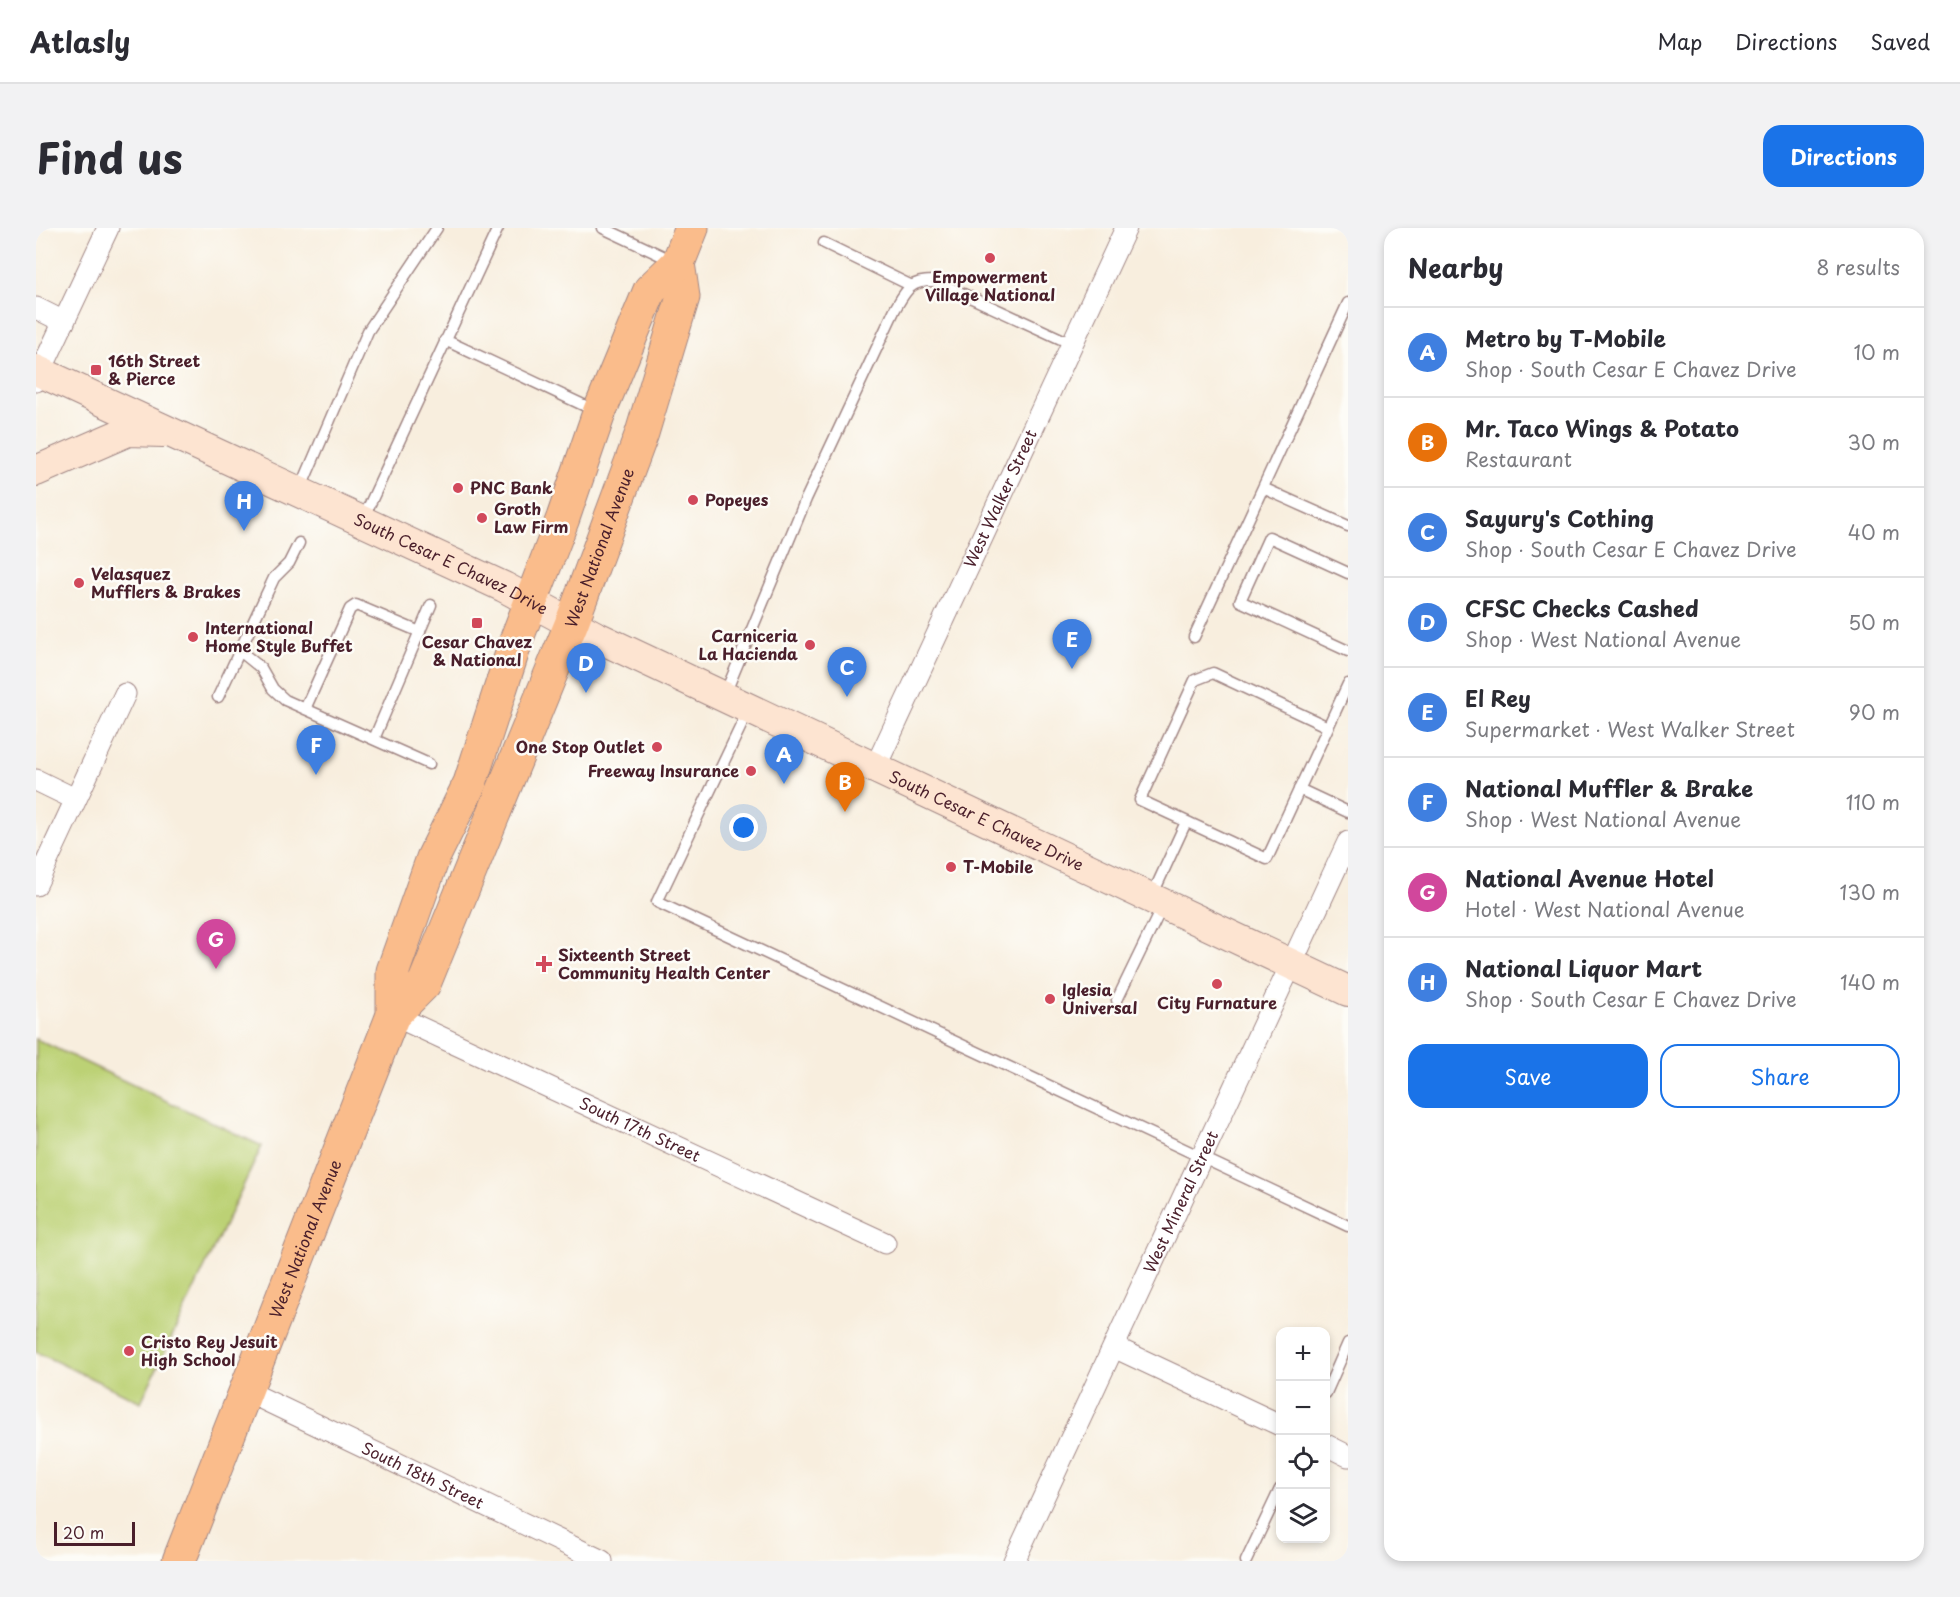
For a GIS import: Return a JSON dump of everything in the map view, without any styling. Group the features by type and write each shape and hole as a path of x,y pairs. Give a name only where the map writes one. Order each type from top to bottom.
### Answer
{"main road":[{"name":"West National Avenue","path":"179,1561 244,1390 393,1015 393,971 433,858 470,783 599,412 650,290 678,263 692,228"},
{"name":"West National Avenue","path":"393,1015 424,984 572,622 642,433 683,297 678,263"},
{"name":"South Cesar E Chavez Drive","path":"37,374 169,432 532,600 595,636 1348,991"},
{"path":"599,412 642,433"},
{"path":"36,471 128,431 169,432"},
{"path":"470,783 500,797"}],"street":[{"path":"37,374 108,228"},
{"name":"West Walker Street","path":"876,768 1126,228"},
{"path":"36,308 64,321"},
{"path":"36,885 124,694"},
{"path":"36,780 75,799"},
{"name":"West Mineral Street","path":"1014,1561 1348,842"},
{"name":"South 17th Street","path":"393,1015 885,1243"},
{"path":"1114,1347 1276,1423"},
{"name":"South 18th Street","path":"244,1390 602,1561"},
{"path":"1330,1448 1348,1456"}],"lane":[{"path":"299,492 368,331 437,228"},
{"path":"362,522 498,228"},
{"path":"603,228 678,263"},
{"path":"824,243 912,286"},
{"path":"1072,344 935,281 919,281 912,286 895,309 806,499 736,703 657,902 1348,1226"},
{"path":"1194,637 1348,303"},
{"path":"445,340 599,412"},
{"path":"1263,488 1348,526"},
{"path":"1348,573 1269,537 1240,601 1348,651"},
{"path":"218,697 274,578 289,563 299,543"},
{"path":"305,709 350,609 356,605 366,608 420,632"},
{"path":"374,739 431,605"},
{"path":"240,651 261,668 273,689 285,700 429,764"},
{"path":"1328,727 1213,673 1195,680 1140,800 1267,859 1348,684"},
{"path":"1299,789 1348,812"},
{"path":"1117,1000 1186,822"},
{"path":"1330,1384 1348,1343"},
{"path":"1246,1561 1276,1499"}],"green space":[{"path":"36,1039 262,1146 141,1402 36,1352"}],"place":[{"name":"Empowerment Village National","path":"990,258"},
{"name":"16th Street & Pierce","path":"96,370"},
{"name":"PNC Bank","path":"458,488"},
{"name":"Popeyes","path":"693,500"},
{"name":"Groth Law Firm","path":"482,518"},
{"name":"National Liquor Mart","path":"244,531"},
{"name":"Velasquez Mufflers & Brakes","path":"79,583"},
{"name":"Cesar Chavez & National","path":"477,623"},
{"name":"International Home Style Buffet","path":"193,637"},
{"name":"Carniceria La Hacienda","path":"810,645"},
{"name":"El Rey","path":"1072,669"},
{"name":"CFSC Checks Cashed","path":"586,693"},
{"name":"Sayury's Cothing","path":"847,697"},
{"name":"One Stop Outlet","path":"657,747"},
{"name":"Freeway Insurance","path":"751,771"},
{"name":"National Muffler & Brake","path":"316,775"},
{"name":"Metro by T-Mobile","path":"784,784"},
{"name":"Mr. Taco Wings & Potato","path":"845,812"},
{"name":"T-Mobile","path":"951,867"},
{"name":"Sixteenth Street Community Health Center","path":"544,964"},
{"name":"National Avenue Hotel","path":"216,969"},
{"name":"City Furnature","path":"1217,984"},
{"name":"Iglesia Universal","path":"1050,999"},
{"name":"Cristo Rey Jesuit High School","path":"129,1351"}]}
